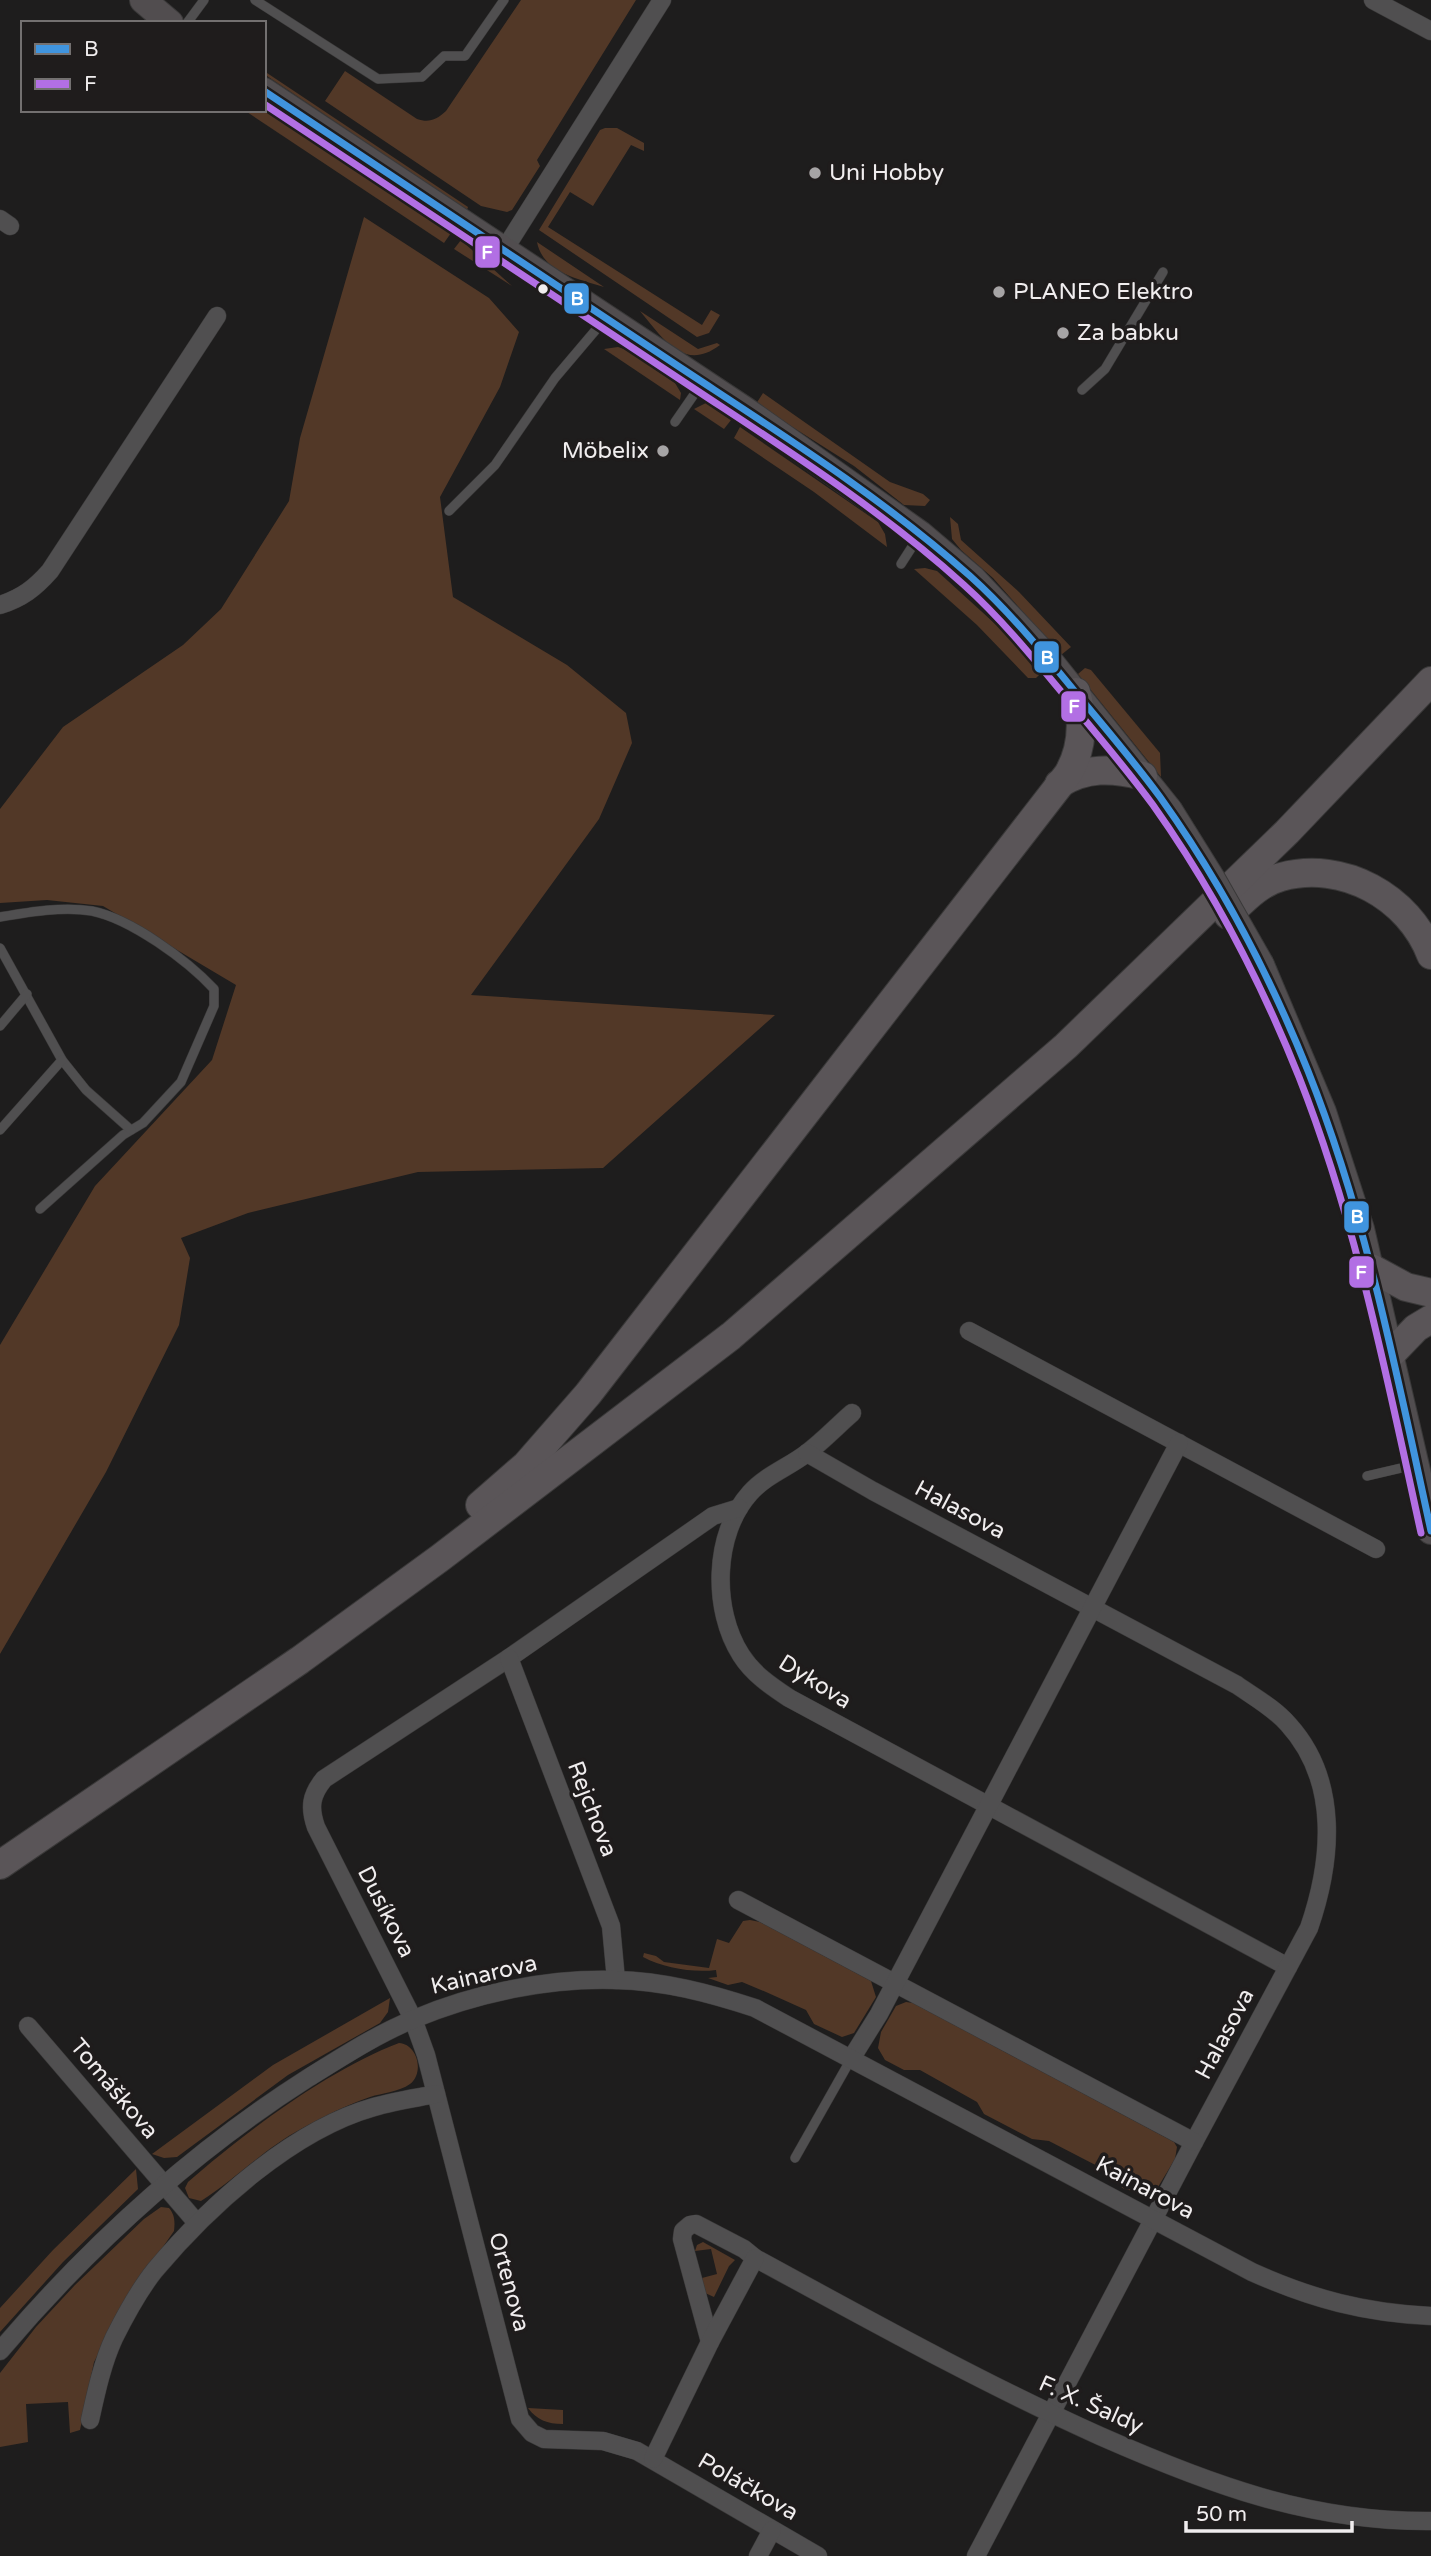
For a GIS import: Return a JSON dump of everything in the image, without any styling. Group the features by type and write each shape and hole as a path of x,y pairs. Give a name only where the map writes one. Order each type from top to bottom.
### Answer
{"main road":[{"path":"0,1866 300,1660 440,1558 731,1336 1066,1046 1287,832 1431,681"},
{"path":"300,1660 501,1488 550,1441 1073,765 1080,740 1080,708 1076,692"},
{"path":"1059,784 1073,775 1105,769 1143,776"},
{"path":"1066,1046 1142,992 1250,894 1281,877 1328,875 1347,878 1378,890 1414,921 1431,955"},
{"path":"1371,1268 1406,1287 1431,1293"},
{"path":"1391,1354 1416,1328 1431,1319"}],"street":[{"path":"143,0 168,21"},
{"path":"504,250 662,0"},
{"path":"1373,0 1431,31"},
{"path":"266,92 702,382 920,534 973,579 1076,692 1169,810 1261,965 1323,1112 1350,1193 1371,1268 1431,1531"},
{"path":"0,605 33,589 50,571 217,316"},
{"path":"969,1331 1376,1549"},
{"name":"Dykova","path":"852,1413 807,1453 750,1492 730,1529 724,1552 722,1596 729,1630 750,1666 761,1679 789,1698 1289,1967"},
{"path":"851,2059 879,2014 1179,1443"},
{"name":"Halasova","path":"807,1453 873,1491 1237,1685 1288,1724 1305,1747 1322,1788 1328,1846 1319,1898 1310,1928 976,2556"},
{"path":"509,1658 713,1516 739,1508"},
{"name":"Dusíkova","path":"413,2019 316,1826 311,1803 324,1779 509,1658"},
{"name":"Rejchova","path":"509,1658 611,1926 616,1980"},
{"path":"738,1900 1194,2142"},
{"name":"Kainarova","path":"0,2351 41,2302 163,2184 274,2100 342,2057 413,2019 457,2003 520,1988 576,1981 616,1980 698,1990 755,2008 1154,2221 1289,2289 1345,2306 1431,2316"},
{"name":"Ortenova","path":"413,2019 426,2055 520,2419 532,2433 544,2439 603,2441 653,2459"},
{"name":"Tomáškova","path":"28,2026 163,2184"},
{"path":"90,2420 100,2377 113,2340 154,2272 197,2223 267,2163 302,2140 372,2107 436,2094"},
{"path":"163,2184 197,2223"},
{"name":"F. X. Šaldy","path":"710,2342 682,2239 683,2231 696,2224 1003,2392 1192,2476 1289,2506 1356,2518 1431,2521"},
{"path":"653,2459 710,2342 755,2258"},
{"name":"Poláčkova","path":"653,2459 818,2556"},
{"path":"758,2556 772,2530"}],"lane":[{"path":"188,21 204,0"},
{"path":"255,0 378,79 422,77 444,56 466,56 504,0"},
{"path":"1082,390 1105,369 1163,272"},
{"path":"449,511 495,465 555,378 606,318"},
{"path":"675,422 702,382"},
{"path":"901,564 920,534"},
{"path":"0,917 74,909 118,919 195,970 214,989 214,1006 181,1082 143,1123 131,1130 40,1209"},
{"path":"0,948 62,1060 86,1090 131,1130"},
{"path":"0,1026 27,994"},
{"path":"0,1130 62,1060"},
{"path":"1367,1476 1416,1464"},
{"path":"795,2158 851,2059"}],"shaded area":[{"path":"521,0 636,0 537,160 540,166 512,210 507,212 481,206 325,101 345,71 417,119 436,119 446,111"},
{"path":"266,72 468,207 467,210 266,75"},
{"path":"266,111 451,233 444,243 247,112"},
{"path":"617,128 644,143 644,151 631,145 593,206 570,192 548,227 702,325 711,310 720,315 709,333 697,337 539,230 600,130"},
{"path":"364,217 489,298 519,332 500,387 440,497 453,597 567,665 626,713 632,743 599,819 471,995 775,1015 603,1168 418,1172 248,1213 181,1238 190,1258 179,1325 106,1472 0,1654 0,1345 95,1186 212,1060 236,985 103,906 47,900 0,903 0,809 63,727 183,645 221,609 289,501 300,438"},
{"path":"461,240 512,286 454,249"},
{"path":"537,242 604,287 554,268 546,261"},
{"path":"640,311 698,349 717,343 720,345 707,353 684,353 665,341"},
{"path":"618,347 627,350 675,383 681,393 680,400 604,349"},
{"path":"763,393 890,482 923,494 930,500 925,506 904,505 854,466 756,404"},
{"path":"706,403 731,420 724,429 694,409"},
{"path":"740,427 878,522 885,534 887,547 814,492 734,438"},
{"path":"950,517 958,524 961,540 1019,592 1071,647 1061,655 993,578 961,550 952,539"},
{"path":"914,569 937,571 1003,631 1041,673 1036,678 1028,678 977,625"},
{"path":"1085,668 1091,670 1160,753 1161,777 1078,674"},
{"path":"743,1921 760,1922 871,1981 876,1997 854,2033 842,2037 814,2024 806,2010 742,1982 728,1985 708,1978 717,1977 716,1970 679,1969 643,1957 644,1953 656,1956 664,1962 709,1968 717,1939 729,1943"},
{"path":"390,1998 388,2012 380,2023 288,2075 177,2157 164,2158 152,2154 273,2065"},
{"path":"906,2002 913,2003 1174,2142 1177,2147 1175,2159 1158,2187 1146,2194 1124,2189 1109,2172 1049,2141 1032,2139 984,2114 977,2102 920,2070 904,2070 885,2060 878,2048 881,2032 896,2006"},
{"path":"399,2043 410,2048 417,2059 415,2079 406,2087 343,2107 275,2145 201,2201 189,2198 185,2188 188,2182 261,2123 344,2069"},
{"path":"136,2169 138,2189 63,2262 0,2332 0,2308 53,2250"},
{"path":"161,2207 169,2208 172,2213 174,2231 131,2293 94,2362 80,2430 70,2433 68,2402 26,2404 28,2442 0,2447 0,2373 36,2327 75,2285 144,2219"},
{"path":"703,2242 735,2260 729,2266 714,2297 705,2293 702,2278 717,2274 711,2249 695,2251 697,2245"},
{"path":"528,2408 563,2410 563,2424 543,2420"}],"transit line":[{"name":"B","path":"266,92 791,440 900,519 970,576 1000,605 1121,747 1182,829 1223,896 1260,965 1308,1071 1329,1127 1364,1241 1393,1356 1431,1531"},
{"name":"F","path":"266,105 787,450 896,528 994,614 1114,755 1175,837 1215,902 1252,971 1299,1077 1320,1132 1354,1245 1383,1360 1421,1533"}],"place":[{"name":"Uni Hobby","path":"815,173"},
{"name":"PLANEO Elektro","path":"999,292"},
{"name":"Za babku","path":"1063,333"},
{"name":"Möbelix","path":"663,451"}]}
